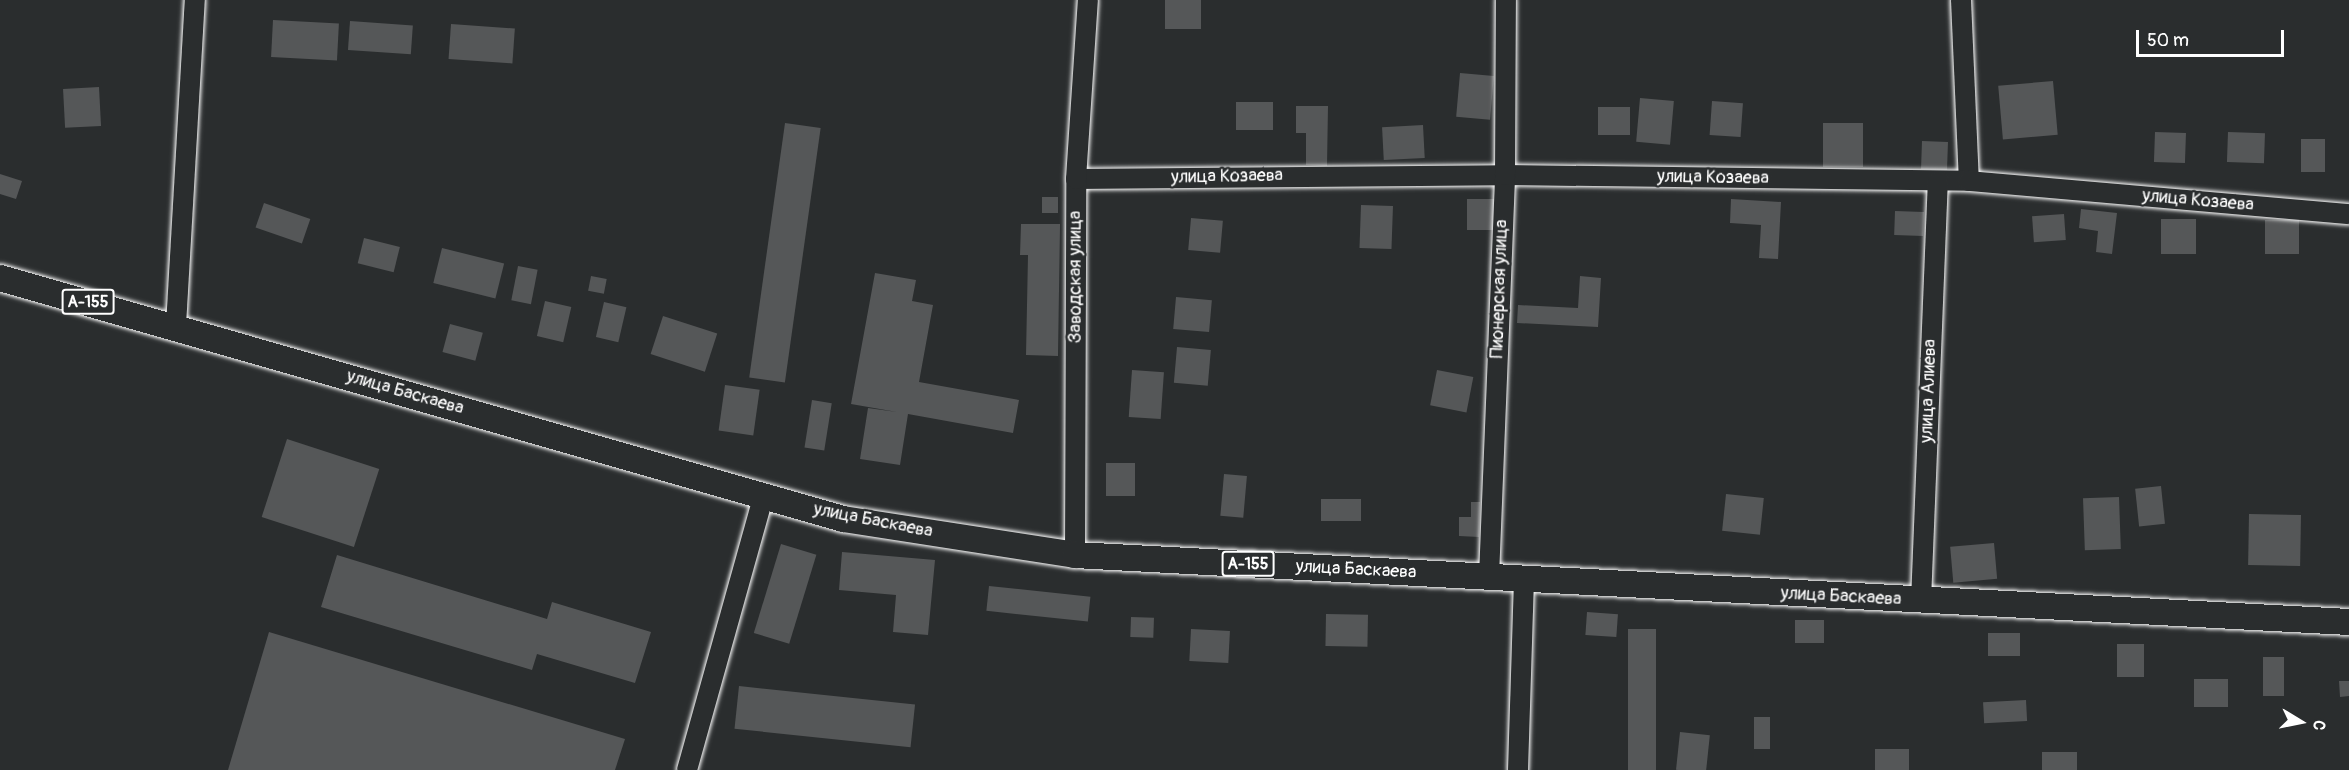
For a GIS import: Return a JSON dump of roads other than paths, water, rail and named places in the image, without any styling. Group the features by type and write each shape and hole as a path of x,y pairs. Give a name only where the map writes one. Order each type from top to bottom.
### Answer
{"main road":[{"name":"А-155","path":"0,278 176,326"},
{"name":"улица Баскаева","path":"176,326 843,519 1075,555 2349,622"}],"street":[{"path":"176,326 195,0"},
{"name":"Заводская улица","path":"1075,555 1076,179 1088,0"},
{"name":"Пионерская улица","path":"1489,577 1505,175 1506,0"},
{"path":"1961,0 1969,181"},
{"name":"улица Козаева","path":"1076,179 1505,175 1969,181 2349,214"},
{"name":"улица Алиева","path":"1921,601 1938,181"},
{"path":"687,770 763,497"},
{"path":"1518,770 1524,579"}]}
